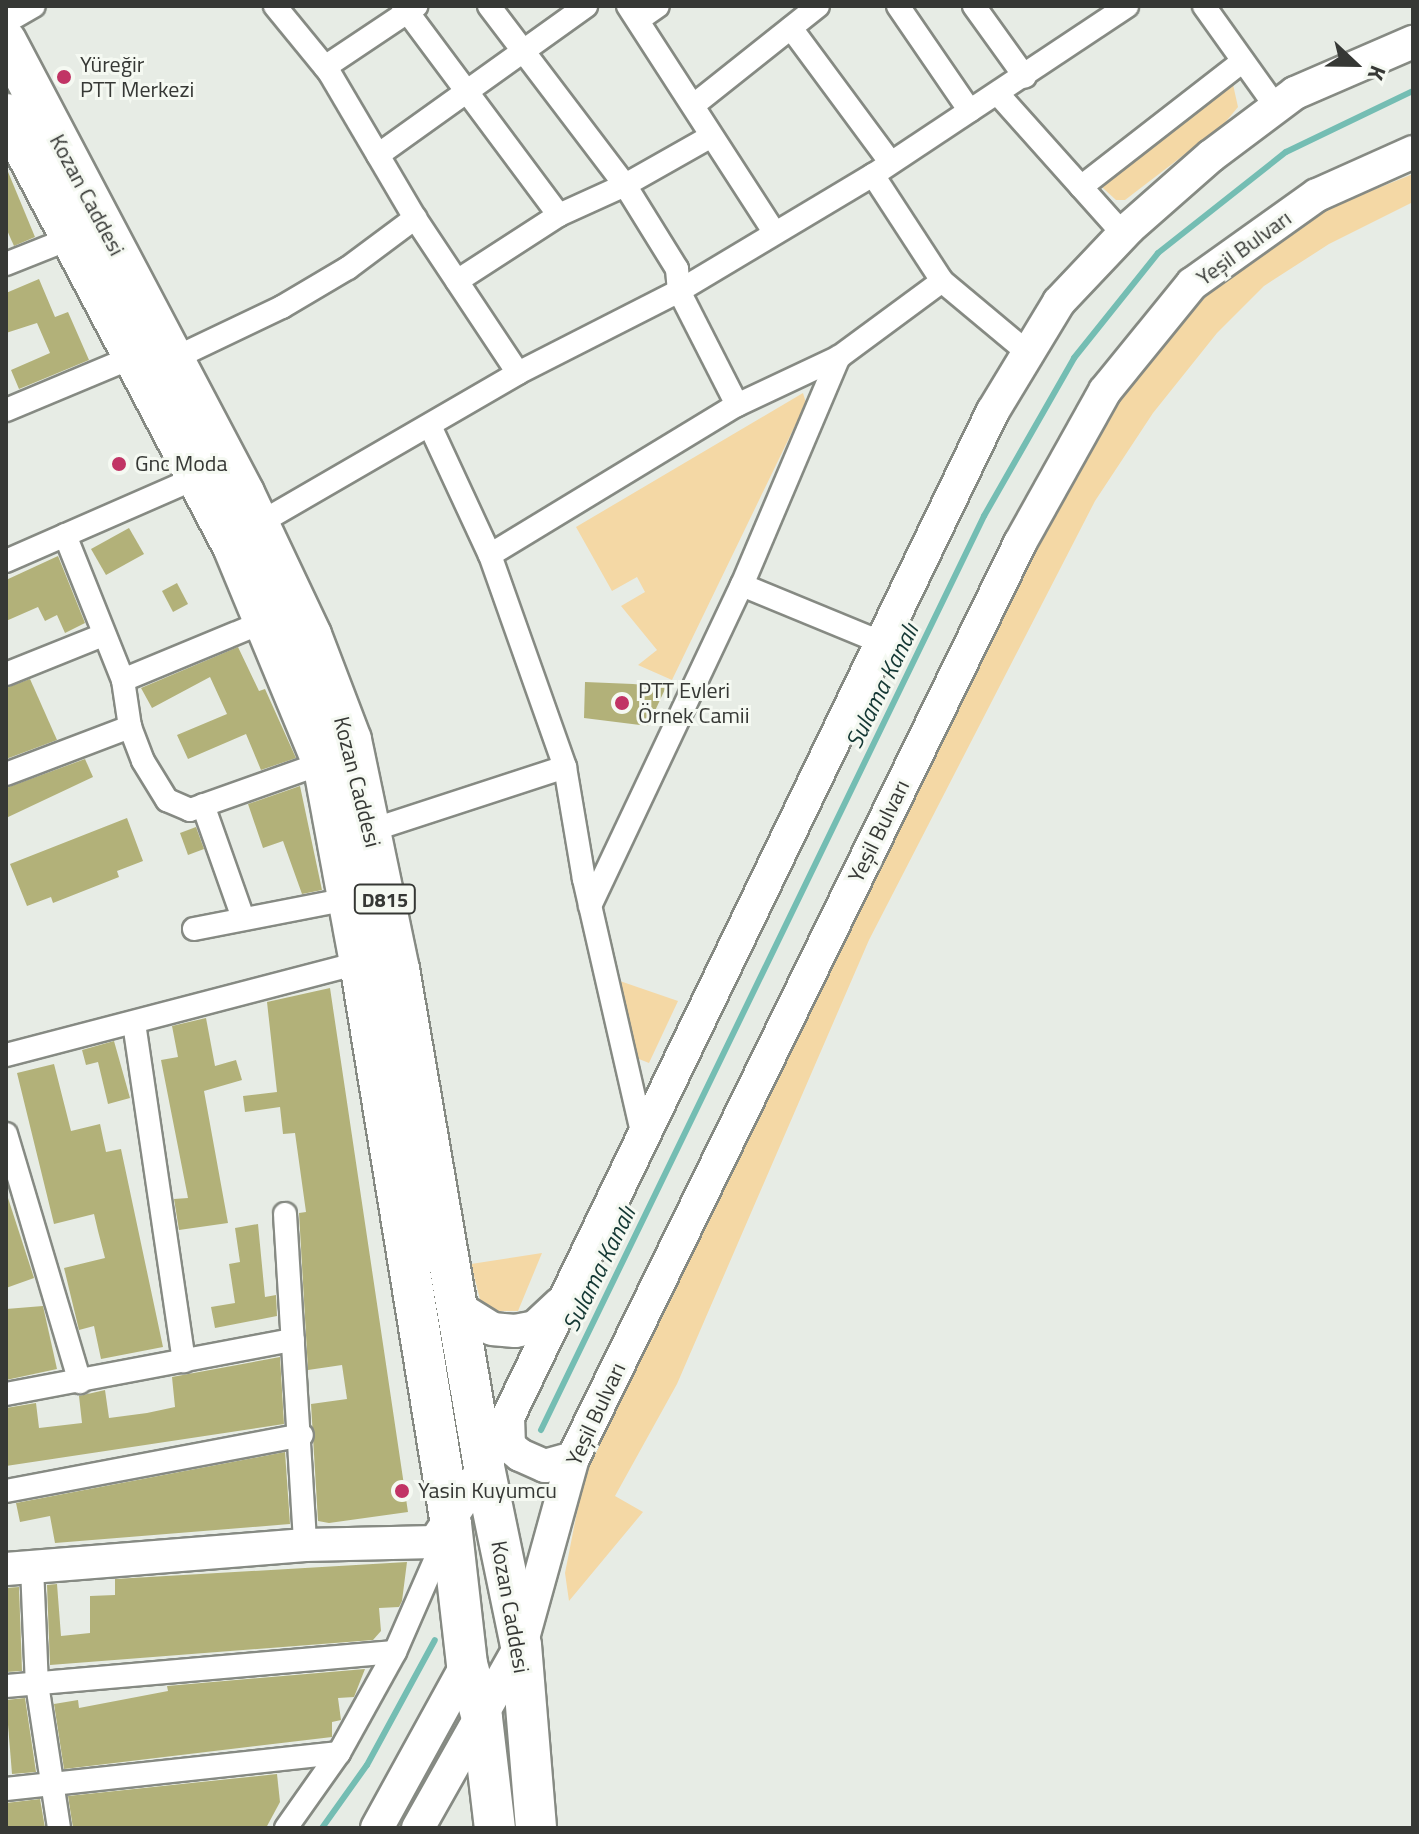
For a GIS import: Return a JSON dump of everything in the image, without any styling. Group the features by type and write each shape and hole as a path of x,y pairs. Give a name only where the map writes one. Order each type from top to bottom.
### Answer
{"highway":[{"name":"Kozan Caddesi","path":"6,41 154,358 198,477 323,763 360,963 451,1524 467,1664 482,1718 495,1828"},
{"name":"Kozan Caddesi","path":"7,116 71,238 154,358 258,524 311,635 346,726 372,830 459,1308 484,1467 521,1645 536,1828"}],"main road":[{"path":"19,1568 305,1545 435,1542 451,1524 484,1467 644,1144 725,962 883,643 993,411 1059,302 1123,234 1211,156 1276,107 1372,56 1413,42"},
{"name":"Yeşil Bulvarı","path":"418,1828 521,1645 573,1458 1020,543 1105,391 1192,284 1317,195 1413,152"},
{"path":"459,1308 492,1329 515,1331 550,1317 567,1296"},
{"path":"508,1417 509,1446 520,1455 545,1466 573,1458"},
{"path":"377,1828 467,1664"}],"street":[{"path":"6,22 34,6"},
{"path":"275,6 325,67 415,218 518,373"},
{"path":"489,6 519,51 625,185 677,269 679,291 737,405"},
{"path":"378,155 519,51 586,6"},
{"path":"658,6 633,13 695,104 710,137 773,230"},
{"path":"695,104 818,6"},
{"path":"898,6 970,111"},
{"path":"974,6 1025,77"},
{"path":"258,524 518,373 679,291 773,230 881,168 1025,77 1094,16 1127,6"},
{"path":"1204,6 1276,107"},
{"path":"325,67 409,8 466,91 559,215"},
{"path":"791,28 881,168 942,281 1028,353"},
{"path":"1081,187 1243,61"},
{"path":"998,94 1123,234"},
{"path":"457,281 559,215 625,185 710,137"},
{"path":"6,410 154,358 321,283 415,218"},
{"path":"6,264 71,238"},
{"path":"490,555 737,405 839,357 942,281"},
{"path":"590,906 742,585 839,357"},
{"path":"430,426 490,555 565,767 590,906 644,1144"},
{"path":"6,561 198,477"},
{"path":"65,535 123,680 130,727 167,800 190,810 323,763"},
{"path":"742,585 883,643"},
{"path":"123,680 263,622"},
{"path":"6,674 103,635"},
{"path":"6,774 130,727"},
{"path":"372,830 565,767"},
{"path":"203,805 243,918"},
{"path":"194,929 348,899"},
{"path":"6,1055 360,963"},
{"path":"134,1023 184,1361"},
{"path":"6,1134 80,1382"},
{"path":"285,1214 302,1435 305,1545"},
{"path":"6,1394 293,1340"},
{"path":"6,1491 302,1435"},
{"path":"286,1828 339,1753 395,1652 451,1524"},
{"path":"19,1568 56,1785 59,1828"},
{"path":"6,1686 395,1652"},
{"path":"6,1789 339,1753"}],"shaded area":[{"path":"1232,80 1238,107 1223,125 1125,200 1116,200 1092,178"},
{"path":"1413,174 1413,202 1329,244 1264,286 1217,333 1153,413 1095,501 869,940 677,1384 615,1496 643,1512 569,1601 565,1573 589,1451 1036,536 1109,409 1208,294 1275,239 1321,211"},
{"path":"803,393 806,403 672,680 638,665 657,650 621,606 645,592 637,577 612,591 576,527"},
{"path":"614,979 678,1001 649,1063 634,1057"},
{"path":"542,1253 518,1311 483,1311 471,1264"}],"building":[{"path":"6,167 35,237 14,246 6,228"},
{"path":"39,279 55,317 68,312 89,360 19,389 11,370 50,353 37,323 6,333 6,293"},
{"path":"129,528 144,554 106,575 91,549"},
{"path":"58,556 85,623 65,633 57,615 45,621 38,607 6,621 6,580"},
{"path":"177,583 188,604 173,612 162,591"},
{"path":"238,647 259,691 265,689 296,758 261,770 246,734 188,759 177,735 227,714 210,677 152,708 141,688"},
{"path":"30,679 57,740 6,759 6,688"},
{"name":"PTT Evleri Örnek Camii","path":"585,682 666,687 648,726 584,718"},
{"path":"85,759 93,777 6,818 6,788"},
{"path":"300,786 322,890 302,894 283,841 263,848 248,804"},
{"path":"127,818 143,861 117,871 119,877 53,903 51,897 27,906 10,864"},
{"path":"196,827 204,849 188,855 180,833"},
{"path":"330,988 408,1512 329,1523 318,1521 311,1404 347,1399 342,1365 308,1370 299,1213 306,1212 295,1133 283,1134 280,1107 245,1112 243,1096 277,1092 267,1002"},
{"path":"206,1018 215,1066 236,1060 242,1080 204,1091 228,1223 179,1230 174,1199 188,1198 161,1060 178,1057 172,1026"},
{"path":"114,1041 130,1098 108,1104 98,1062 86,1065 82,1050"},
{"path":"54,1064 71,1131 100,1124 106,1152 121,1149 163,1347 101,1359 94,1326 79,1330 64,1268 105,1258 94,1214 54,1224 17,1073"},
{"path":"6,1199 34,1278 6,1288"},
{"path":"258,1224 265,1297 276,1295 277,1316 215,1328 211,1307 235,1303 229,1264 240,1262 235,1228"},
{"path":"43,1306 57,1369 6,1380 6,1309"},
{"path":"280,1357 284,1424 6,1466 6,1408 36,1403 39,1428 82,1423 79,1396 105,1390 109,1418 147,1413 175,1407 172,1377"},
{"path":"285,1452 290,1524 55,1543 50,1516 20,1522 16,1503"},
{"path":"407,1562 402,1601 399,1607 379,1608 381,1631 373,1640 50,1665 47,1585 57,1584 61,1636 90,1633 90,1596 115,1595 115,1579"},
{"path":"19,1587 22,1671 6,1672 6,1588"},
{"path":"365,1669 354,1697 338,1698 341,1720 332,1722 332,1737 64,1769 54,1704 78,1700 79,1708 168,1691 167,1686"},
{"path":"25,1698 36,1772 12,1774 6,1700"},
{"path":"277,1774 280,1802 266,1828 73,1828 68,1796"},
{"path":"40,1799 45,1828 6,1828 6,1803"}],"waterway":[{"name":"Sulama Kanalı","path":"541,1430 984,516 1074,358 1158,253 1286,152 1413,91"},
{"path":"322,1828 367,1765 435,1640"}],"place":[{"name":"Yüreğir PTT Merkezi","path":"64,77"},
{"name":"Gnc Moda","path":"119,464"},
{"name":"PTT Evleri Örnek Camii","path":"622,703"},
{"name":"Yasin Kuyumcu","path":"402,1491"}]}
